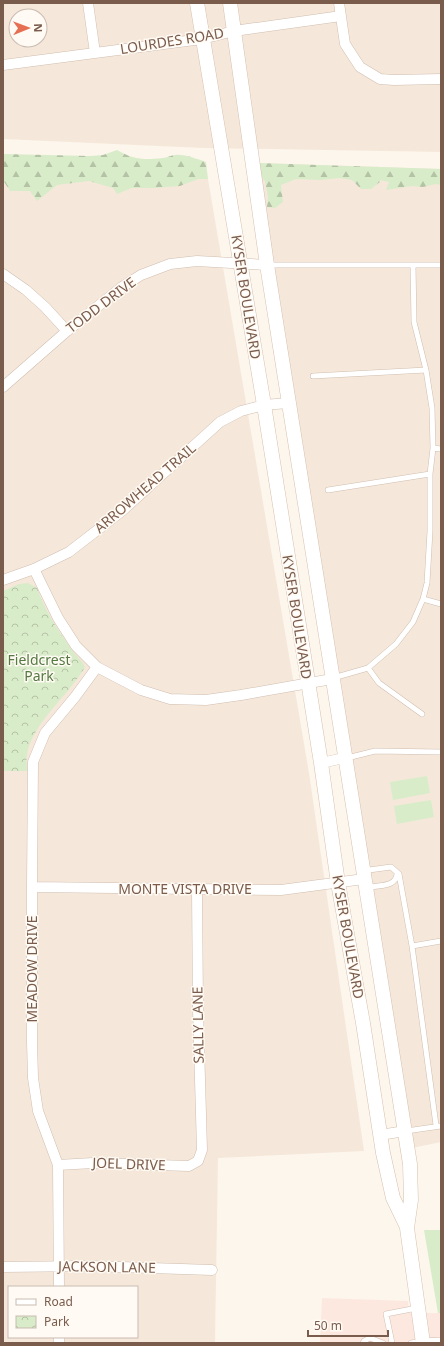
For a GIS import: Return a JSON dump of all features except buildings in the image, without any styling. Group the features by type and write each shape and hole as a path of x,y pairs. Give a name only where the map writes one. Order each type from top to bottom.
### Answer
{"street":[{"path":"88,3 95,53"},
{"name":"KYSER BOULEVARD","path":"197,3 264,405 321,763 338,883 363,1023 380,1135 393,1198 407,1228"},
{"name":"KYSER BOULEVARD","path":"230,3 288,403 410,1164 411,1200 407,1228 418,1308 419,1342"},
{"path":"339,3 346,44 360,67 380,79 441,80"},
{"name":"LOURDES ROAD","path":"3,65 202,39 234,31 341,16"},
{"name":"TODD DRIVE","path":"3,387 66,331 122,287 141,275 170,264 197,261 267,265"},
{"path":"3,274 36,298 66,331"},
{"name":"ARROWHEAD TRAIL","path":"3,580 34,569 69,552 116,516 220,422 241,410 264,405 288,403"},
{"path":"34,569 58,618 76,646 98,667 141,690 170,699 206,700 332,679"},
{"name":"MEADOW DRIVE","path":"59,1286 58,1165 38,1111 33,1078 33,762 45,733 98,667"},
{"path":"321,763 344,758"},
{"name":"MONTE VISTA DRIVE","path":"32,887 281,890 364,879"},
{"name":"SALLY LANE","path":"197,889 198,1009 202,1150 198,1161"},
{"path":"380,1135 405,1131"},
{"name":"JOEL DRIVE","path":"58,1165 93,1163 189,1166 198,1161"},
{"name":"JACKSON LANE","path":"3,1267 90,1266 212,1270"}],"lane":[{"path":"267,265 441,265"},
{"path":"332,679 368,668 396,644 413,622 423,599 427,583 430,531 430,474 433,448 432,408 426,370 414,322 413,265"},
{"path":"313,376 426,370"},
{"path":"433,448 441,448"},
{"path":"328,490 430,474"},
{"path":"423,599 441,604"},
{"path":"368,668 379,683 422,714"},
{"path":"344,758 375,751 441,752"},
{"path":"397,874 393,883 372,887 364,879 369,870 391,867 399,876 412,946 439,1125 405,1131"},
{"path":"412,946 441,941"},
{"path":"392,1343 386,1314 418,1308"},
{"path":"363,1343 370,1338 383,1343"},
{"path":"419,1342 441,1340"}],"shaded area":[{"path":"3,3 441,3 441,152 203,148 3,139"},
{"path":"258,163 441,169 441,1142 412,1148"},
{"path":"3,173 208,179 309,773 364,1151 218,1158 215,1343 3,1343"},
{"path":"322,1298 408,1301 409,1313 441,1313 441,1343 320,1343"}],"green space":[{"path":"117,150 129,156 145,159 164,158 174,155 194,158 206,162 208,179 198,179 180,186 132,188 117,194 113,188 89,181 57,185 37,201 30,191 10,191 3,180 3,154 90,156 103,155"},
{"path":"258,163 441,169 441,185 436,184 423,187 412,186 386,190 389,182 380,180 380,182 371,189 361,189 352,180 340,178 320,180 296,179 281,185 283,202 275,208 267,207 268,197 265,181 260,175"},
{"name":"Fieldcrest Park","path":"28,583 37,588 52,620 85,667 36,732 30,743 27,755 27,771 3,771 3,591 19,584"},
{"path":"427,776 430,793 393,800 390,782"},
{"path":"431,800 434,817 397,824 394,806"},
{"path":"424,1230 441,1230 441,1313 438,1313"}]}
